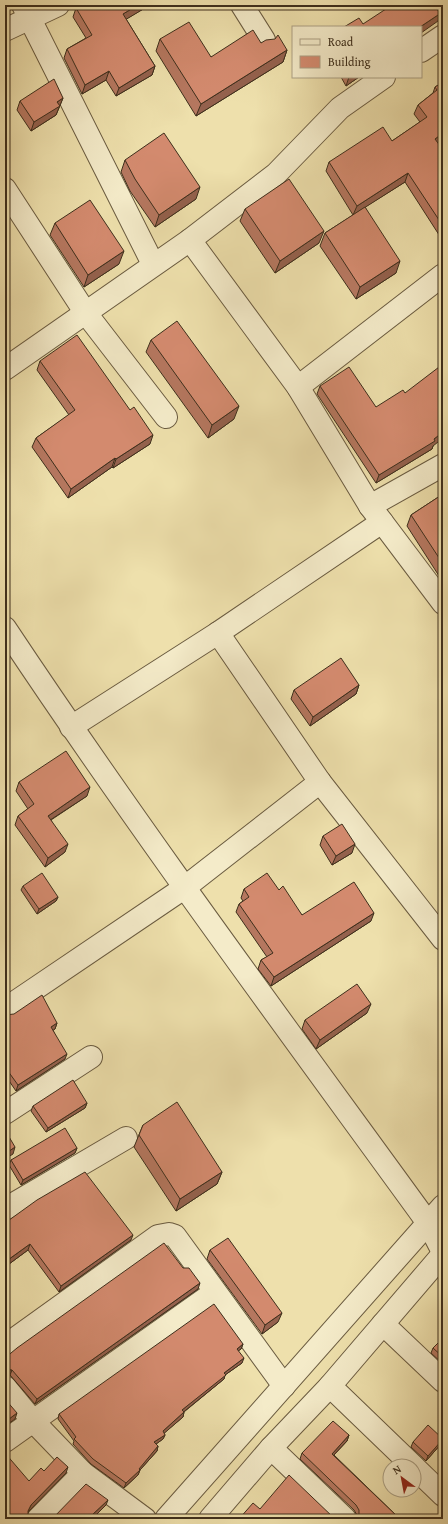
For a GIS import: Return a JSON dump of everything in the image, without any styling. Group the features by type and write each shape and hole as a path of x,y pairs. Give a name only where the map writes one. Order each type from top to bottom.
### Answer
{"street":[{"path":"5,30 26,11 58,5"},
{"path":"242,5 264,40"},
{"path":"440,5 443,10"},
{"path":"26,11 153,264"},
{"path":"422,50 443,36"},
{"path":"5,369 153,264 190,240 276,174 340,108 383,78"},
{"path":"5,189 85,312 166,417"},
{"path":"190,240 298,387 376,514 443,603"},
{"path":"298,387 443,275"},
{"path":"71,727 218,633 443,465"},
{"path":"5,628 71,727 184,888 428,1223 443,1253 330,1386 271,1448 213,1518"},
{"path":"218,633 320,782 443,939"},
{"path":"5,1009 184,888 320,782"},
{"path":"5,1113 92,1057"},
{"path":"5,1209 126,1138"},
{"path":"166,1519 443,1206"},
{"path":"6,1343 158,1236 169,1234 175,1236 284,1386"},
{"path":"5,1441 215,1292"},
{"path":"383,1324 443,1381"},
{"path":"330,1386 404,1458"},
{"path":"5,1387 33,1421 83,1473 144,1519"},
{"path":"271,1448 345,1519"},
{"path":"38,1519 83,1473"},
{"path":"422,1475 443,1495"}],"building":[{"path":"81,5 138,5 123,14 155,66 119,88 109,71 85,85 67,49 92,35 76,8"},
{"path":"392,5 434,5 435,8 441,13 422,26 346,26 359,18 363,24"},
{"path":"189,22 211,57 253,30 261,43 266,40 275,39 278,35 287,50 201,104 160,39"},
{"path":"54,79 63,98 57,102 60,106 34,122 20,101"},
{"path":"443,82 443,133 435,139 443,150 443,226 408,173 357,206 329,162 383,127 392,141 427,117 418,105 437,90 435,87"},
{"path":"164,133 200,187 159,215 135,179 125,160"},
{"path":"289,179 324,231 280,261 245,209"},
{"path":"90,200 124,251 88,275 55,223"},
{"path":"365,207 400,261 360,287 325,233"},
{"path":"177,321 239,406 212,425 151,340"},
{"path":"77,335 130,410 134,407 153,435 116,459 115,458 71,489 36,438 75,410 40,361"},
{"path":"443,364 443,432 434,439 435,441 379,475 320,386 349,367 376,407 403,390 405,393"},
{"path":"443,494 443,564 411,515"},
{"path":"341,658 359,685 313,717 294,690"},
{"path":"66,751 90,787 48,816 68,844 48,858 18,816 34,804 19,782"},
{"path":"342,824 355,844 336,856 323,836"},
{"path":"42,873 58,897 39,909 23,886"},
{"path":"267,873 279,890 283,886 302,915 354,882 374,913 274,977 261,960 273,953 239,904 249,897 244,889"},
{"path":"357,984 371,1004 320,1040 305,1020"},
{"path":"42,995 57,1023 51,1027 67,1054 18,1085 5,1067 5,1015 14,1014"},
{"path":"73,1080 87,1103 48,1128 33,1106"},
{"path":"177,1102 222,1172 180,1199 139,1135 143,1125"},
{"path":"65,1128 77,1148 23,1180 11,1160"},
{"path":"5,1130 15,1147 5,1154"},
{"path":"85,1172 133,1235 61,1286 30,1244 5,1262 5,1223 37,1200"},
{"path":"228,1238 282,1313 265,1325 210,1250"},
{"path":"164,1243 183,1268 189,1268 200,1283 37,1399 12,1370 5,1369 5,1358 17,1348"},
{"path":"214,1304 243,1344 237,1349 244,1358 224,1373 226,1375 182,1410 184,1412 163,1431 165,1435 154,1442 158,1446 139,1469 140,1470 126,1483 93,1459 74,1439 76,1437 59,1414"},
{"path":"443,1338 443,1357 433,1348"},
{"path":"5,1399 17,1413 5,1422"},
{"path":"333,1421 349,1435 332,1454 400,1519 358,1519 359,1510 356,1505 302,1453"},
{"path":"428,1425 443,1439 428,1456 413,1442"},
{"path":"5,1453 29,1481 41,1468 44,1471 57,1457 68,1467 31,1505 28,1511 29,1519 5,1519"},
{"path":"289,1475 335,1519 239,1519 253,1503 260,1509"},
{"path":"86,1484 108,1500 92,1515 93,1516 90,1519 52,1519"},
{"path":"443,1513 443,1519 438,1519"}]}
